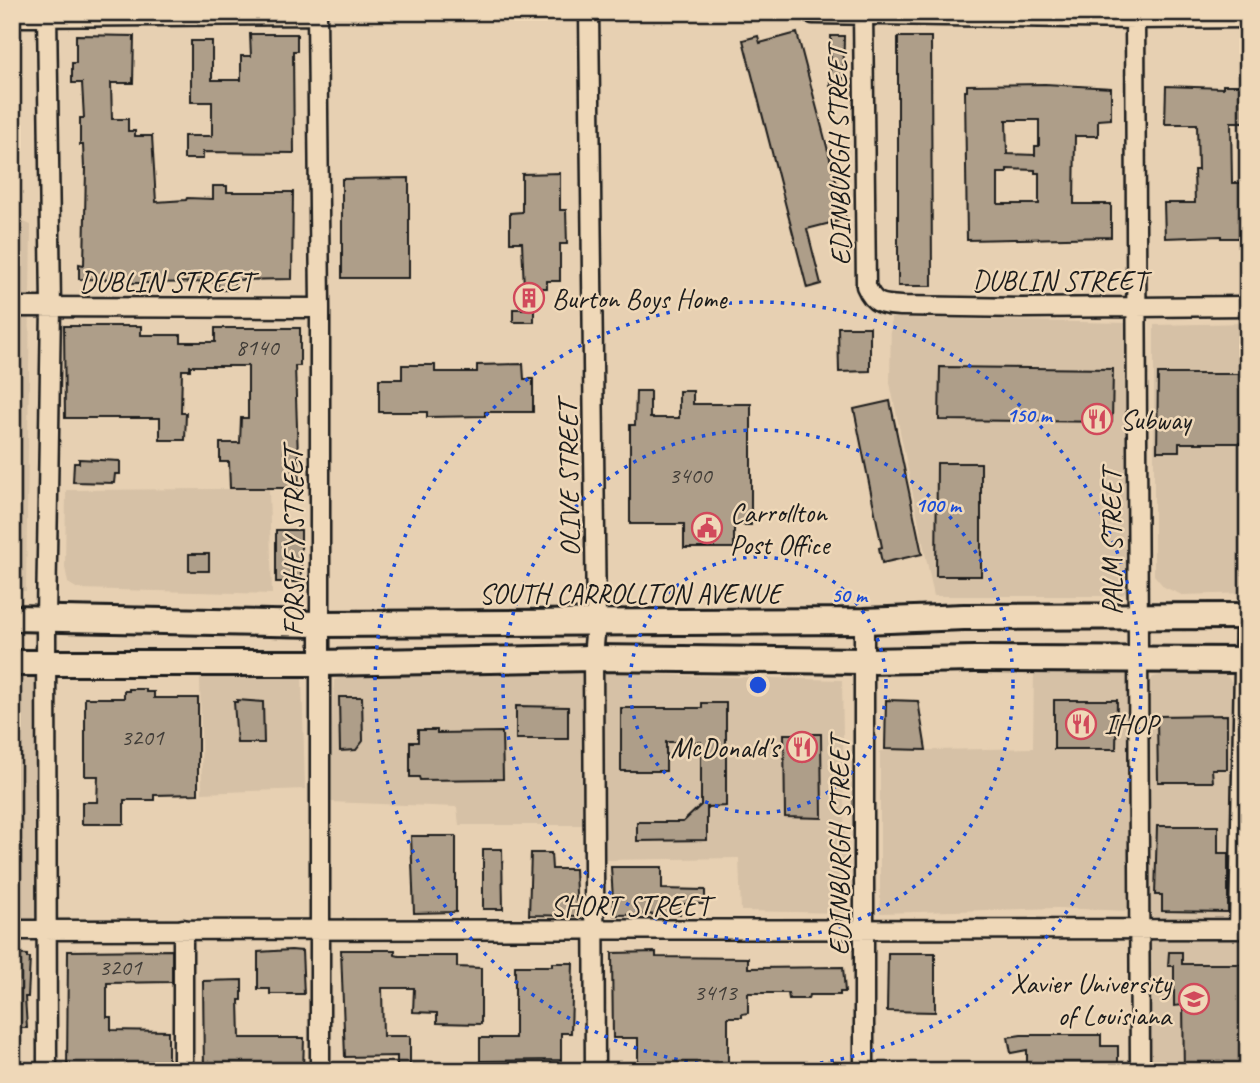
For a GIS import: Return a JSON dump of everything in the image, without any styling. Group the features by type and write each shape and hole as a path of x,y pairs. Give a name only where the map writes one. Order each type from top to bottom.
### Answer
{"main road":[{"name":"SOUTH CARROLLTON AVENUE","path":"12,618 318,624 1247,616"},
{"path":"12,663 320,663 593,658 865,661 1245,660"}],"street":[{"name":"OLIVE STREET","path":"589,12 596,622 593,658 595,1071"},
{"path":"813,15 863,13 1248,18"},
{"name":"EDINBURGH STREET","path":"863,13 866,286 872,299"},
{"path":"12,18 47,15 317,14"},
{"name":"FORSHEY STREET","path":"317,14 320,308 320,1071"},
{"path":"47,15 51,307 46,618 47,1071"},
{"name":"PALM STREET","path":"1135,15 1140,1071"},
{"name":"DUBLIN STREET","path":"872,299 884,305 902,306 1248,306"},
{"name":"DUBLIN STREET","path":"12,307 320,308"},
{"path":"1243,929 1247,616"},
{"name":"EDINBURGH STREET","path":"864,621 864,1071"},
{"path":"183,929 183,1071"},
{"name":"SHORT STREET","path":"12,930 1243,929"}],"shaded area":[{"path":"12,217 31,225 26,591 12,591"},
{"path":"891,318 1128,323 1130,582 1127,592 1119,596 934,596 890,383"},
{"path":"1248,323 1248,593 1182,595 1164,587 1154,575 1154,325"},
{"path":"269,489 272,594 78,589 68,583 65,567 66,490"},
{"path":"1034,671 1128,674 1128,911 1057,908 880,913 880,751 1033,748"},
{"path":"604,673 842,680 846,913 741,911 739,858 604,860"},
{"path":"1172,673 1225,674 1236,687 1233,913 1226,919 1162,920 1150,915 1148,910 1148,684 1153,677"},
{"path":"349,674 585,674 583,825 459,825 457,807 329,802 334,680"},
{"path":"12,676 37,676 36,915 31,920 12,921"},
{"path":"302,676 305,789 202,793 200,678"},
{"name":"Xavier University of Louisiana","path":"1140,928 1248,928 1248,1071 1140,1071"}],"building":[{"path":"797,33 846,219 807,229 821,284 807,288 743,40 758,36 760,43"},
{"path":"250,34 297,34 297,51 293,51 294,153 203,152 203,159 184,159 184,136 212,136 212,102 191,102 191,41 212,41 212,80 241,80 241,56 251,56"},
{"path":"76,35 134,36 133,83 111,83 112,119 128,119 128,131 135,131 135,136 152,136 156,202 187,198 213,199 213,186 227,186 227,192 293,192 292,279 234,280 235,290 218,290 218,282 124,283 125,280 79,279 79,264 84,265 86,168 83,145 80,145 80,118 84,118 82,83 72,83 72,63 76,63"},
{"path":"831,36 844,36 843,85 830,85"},
{"path":"898,37 931,37 932,286 898,286"},
{"path":"1045,84 1111,88 1111,119 1098,120 1098,136 1075,136 1074,204 1111,204 1111,237 967,240 967,85","holes":["1006,120 1039,120 1039,146 1035,146 1035,155 1007,154","1007,169 1035,170 1035,173 1039,173 1039,204 998,204 998,173 1007,173"]},
{"path":"1223,85 1248,85 1248,122 1231,122 1232,183 1248,183 1248,238 1165,238 1164,203 1195,203 1194,170 1198,170 1197,124 1165,124 1166,86 1223,88"},
{"path":"560,173 560,210 566,210 567,244 560,244 560,281 547,281 547,288 524,288 522,242 510,242 510,213 522,212 522,174"},
{"path":"409,178 409,278 342,278 342,179"},
{"path":"513,309 534,309 534,322 513,322"},
{"path":"64,326 141,326 141,335 181,335 181,342 215,342 215,328 300,328 300,366 295,366 299,488 230,488 229,462 220,462 220,443 240,443 241,418 248,418 248,366 190,366 190,370 182,370 181,413 186,413 185,440 160,440 160,418 65,418"},
{"path":"838,327 870,327 870,371 839,372"},
{"path":"523,364 524,379 533,379 533,412 485,412 485,416 427,417 427,412 379,412 379,379 402,379 402,365 435,365 435,372 477,372 477,365"},
{"path":"940,367 1113,369 1112,422 939,420"},
{"path":"1158,374 1248,374 1248,443 1179,443 1179,451 1157,451"},
{"path":"636,391 650,391 650,418 679,418 679,391 693,391 693,404 751,404 751,525 734,525 734,548 684,548 684,524 630,524 630,425 635,425"},
{"path":"890,401 922,554 882,563 879,548 882,547 854,409"},
{"path":"79,459 120,461 120,474 115,474 114,483 73,482 74,463 79,463"},
{"path":"937,463 981,463 981,576 936,576"},
{"path":"276,530 301,530 301,582 276,582"},
{"path":"189,554 209,554 209,571 189,571"},
{"path":"146,689 146,692 154,692 154,698 198,698 198,794 154,795 154,800 124,800 124,824 82,824 82,802 97,802 98,776 85,776 85,698 124,698 124,691"},
{"path":"339,697 362,697 363,741 356,750 340,751"},
{"path":"886,700 918,701 926,750 885,749"},
{"name":"IHOP","path":"1054,700 1117,700 1116,749 1054,749"},
{"path":"234,702 263,702 264,743 237,743"},
{"path":"702,703 726,703 726,806 707,807 707,840 637,841 637,822 683,822 701,805 701,742 666,742 666,771 621,771 621,708 702,708"},
{"path":"516,706 568,707 568,739 516,739"},
{"path":"1227,715 1227,769 1212,769 1213,782 1158,782 1157,716"},
{"path":"418,730 437,730 437,733 502,732 503,779 420,780 419,777 410,777 410,742 418,742"},
{"path":"784,734 821,734 822,818 785,817"},
{"path":"1157,826 1218,826 1218,853 1228,853 1228,912 1162,911 1162,895 1155,895"},
{"path":"411,836 456,836 456,912 414,913"},
{"path":"483,849 502,849 503,909 483,909"},
{"path":"531,853 551,853 552,869 575,869 577,916 529,915"},
{"path":"611,867 662,867 662,889 705,890 705,904 680,904 680,914 614,915"},
{"path":"172,950 172,982 107,983 107,1017 111,1017 111,1030 168,1031 168,1071 67,1071 68,951"},
{"path":"341,950 395,950 395,955 399,956 457,956 457,967 481,968 481,1024 437,1023 437,1013 413,1012 414,988 382,988 383,1036 410,1036 410,1071 397,1071 397,1056 345,1057"},
{"path":"302,951 304,994 270,994 270,989 258,989 258,952"},
{"path":"656,952 656,957 748,958 748,968 843,967 845,992 840,992 840,995 809,995 808,999 789,999 788,993 748,993 748,1013 742,1014 742,1017 728,1017 728,1071 638,1071 638,1038 613,1038 612,953"},
{"path":"1169,952 1182,952 1182,964 1248,964 1248,1071 1184,1071 1183,1005 1174,1006 1174,966 1168,966"},
{"path":"888,953 935,953 935,1012 887,1011"},
{"path":"12,954 27,955 27,958 30,958 28,997 25,997 27,1028 12,1028"},
{"path":"552,963 573,963 571,1033 561,1033 561,1060 480,1061 480,1038 515,1038 515,966 552,966"},
{"path":"242,980 242,1000 239,1000 240,1038 304,1038 303,1071 204,1071 203,981"},
{"path":"1101,1035 1101,1046 1118,1046 1118,1065 1055,1067 1055,1071 1027,1071 1027,1050 1011,1053 1008,1037"}],"place":[{"name":"Burton Boys Home","path":"529,298"},
{"name":"Subway","path":"1097,419"},
{"name":"Carrollton Post Office","path":"707,528"},
{"name":"IHOP","path":"1081,724"},
{"name":"McDonald's","path":"802,747"},
{"name":"Xavier University of Louisiana","path":"1194,999"}]}
